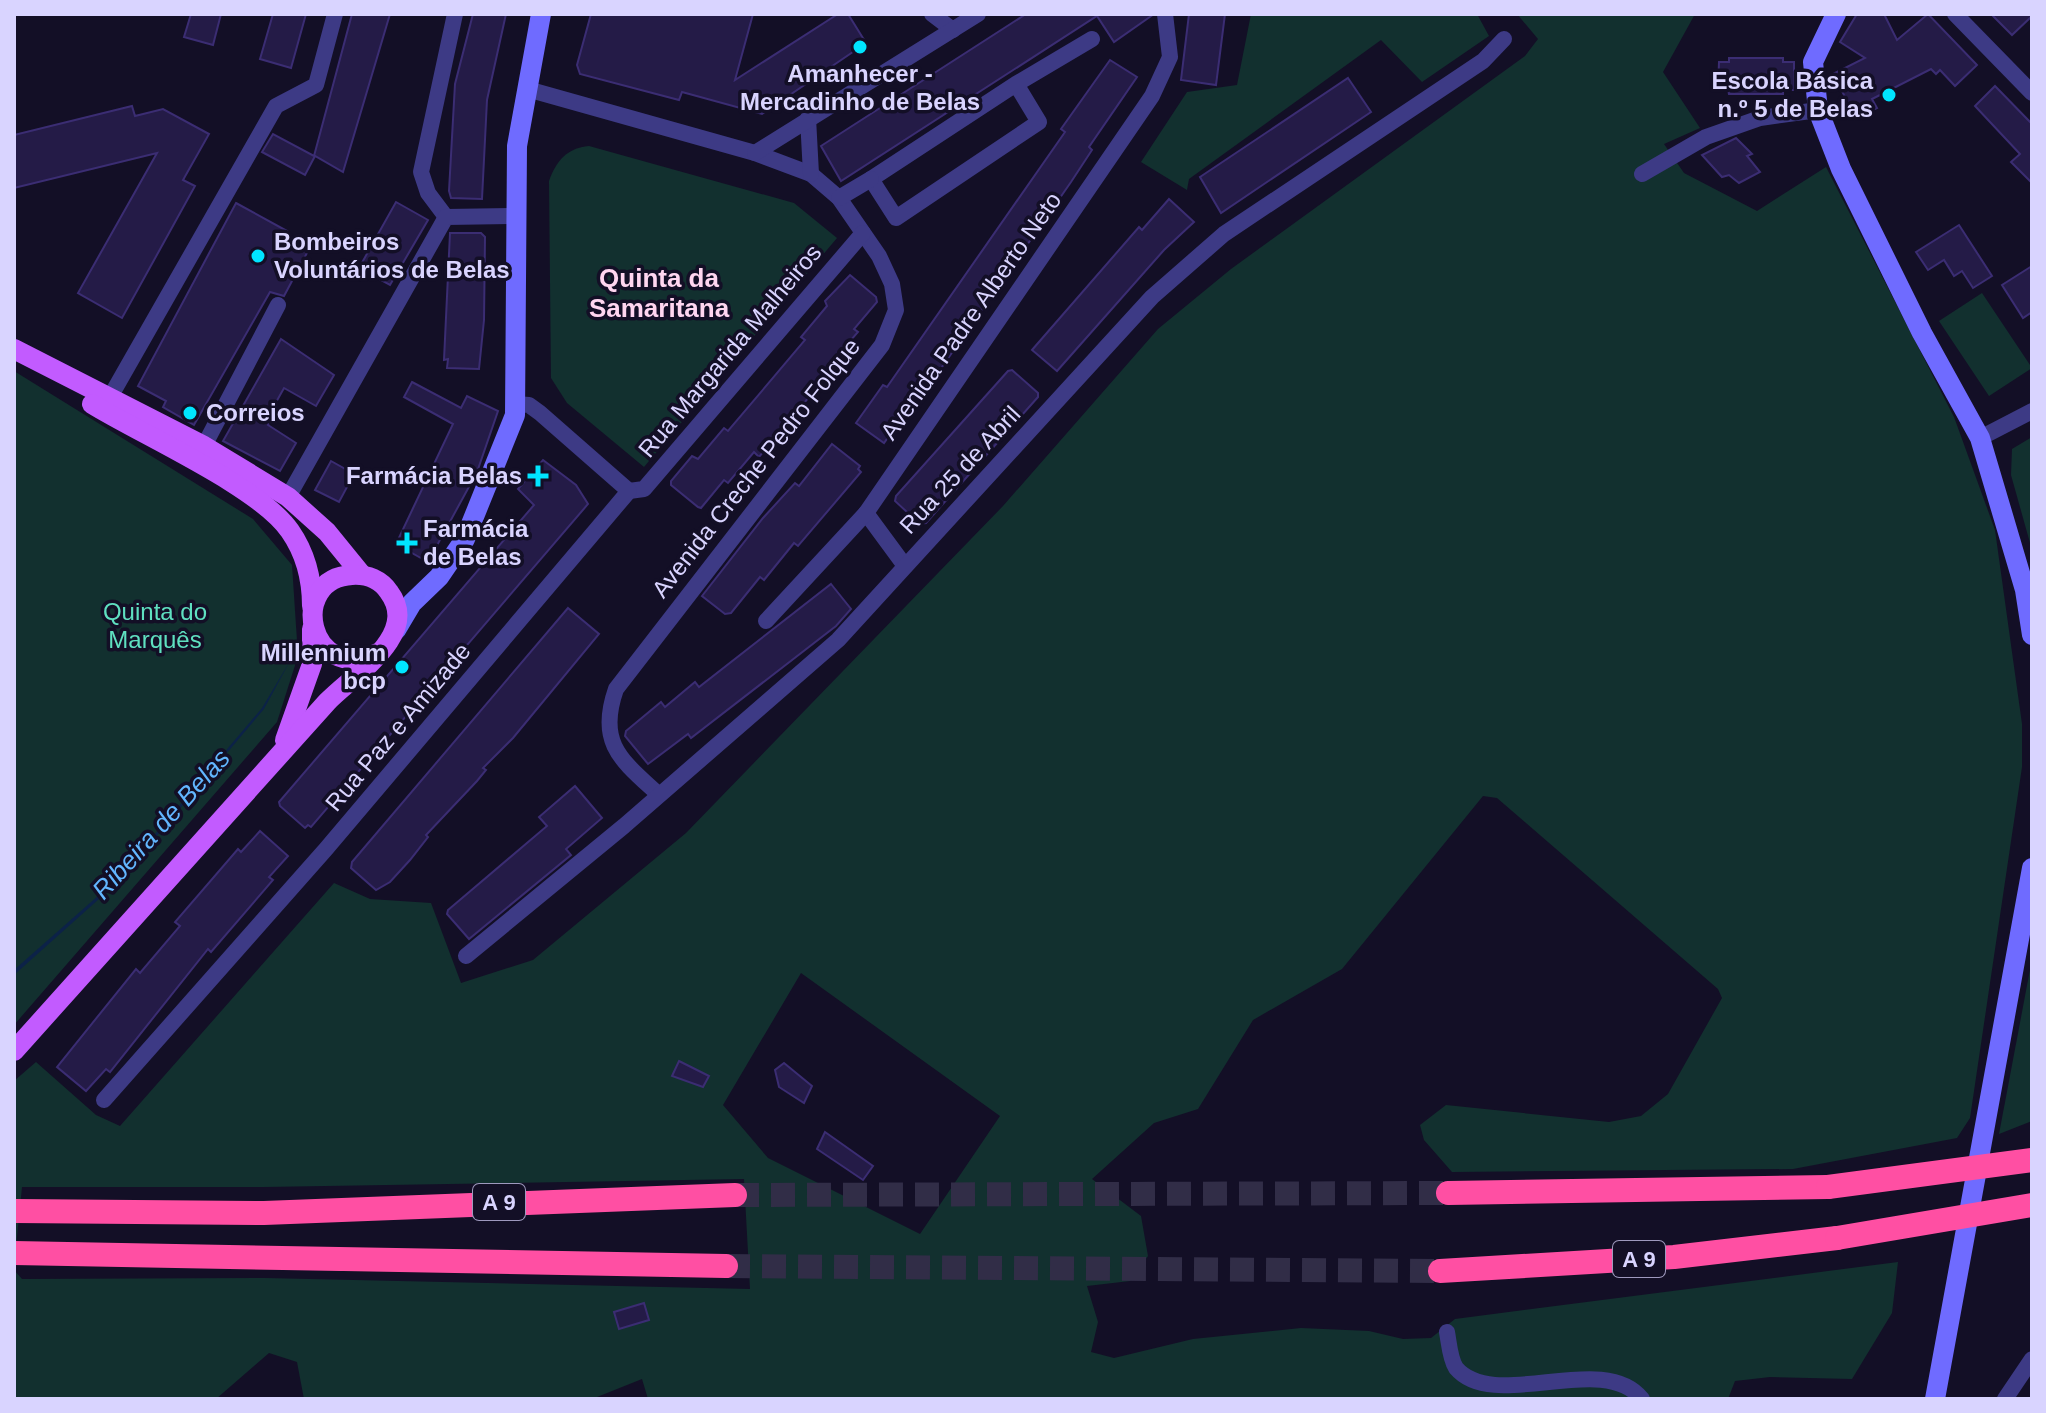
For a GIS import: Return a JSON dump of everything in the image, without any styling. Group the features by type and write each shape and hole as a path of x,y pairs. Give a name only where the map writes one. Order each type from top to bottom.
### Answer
{"highway":[{"path":"1448,1193 1828,1187 2032,1160"},
{"name":"A 9","path":"14,1211 264,1213 735,1195"},
{"name":"A 9","path":"1440,1271 1674,1257 1837,1238 2032,1205"},
{"path":"14,1253 726,1266"}],"main road":[{"path":"14,349 204,446 288,497 396,603 396,630 380,652 350,678 279,755 14,1051"},
{"path":"14,356 267,507 289,529 312,581 312,618 309,676 279,755"},
{"path":"371,578 349,575 324,587 312,618 317,639 339,657 367,659 380,652"}],"street":[{"path":"109,399 276,106 316,85 335,14"},
{"path":"446,217 428,193 421,172 455,14"},
{"path":"396,630 465,539 511,428 516,404 517,146 541,14"},
{"path":"932,14 953,30"},
{"path":"755,153 978,14"},
{"name":"Avenida Padre Alberto Neto","path":"766,621 866,513 1152,96 1170,57 1165,14"},
{"path":"1836,14 1813,62 1818,110 1841,169 1922,333 1980,438 2025,590 2032,635"},
{"path":"1955,14 2032,93"},
{"path":"839,198 1092,39"},
{"name":"Rua 25 de Abril","path":"466,956 838,640 1152,297 1224,234 1483,61 1504,39"},
{"path":"871,179 896,218 1039,122 1016,84"},
{"name":"Avenida Creche Pedro Folque","path":"527,89 755,153 811,174 839,198 892,284 896,310 882,345 616,689 607,713 610,739 621,758 658,794"},
{"path":"1642,174 1706,137 1760,118 1818,110"},
{"path":"808,118 811,174"},
{"path":"446,217 518,216"},
{"path":"288,497 446,217"},
{"name":"Rua Margarida Malheiros","path":"629,491 644,489 863,233"},
{"path":"204,446 278,305"},
{"path":"516,404 529,405 540,413 629,491"},
{"path":"1980,438 2032,411"},
{"name":"Rua Paz e Amizade","path":"104,1100 337,837 629,491"},
{"path":"866,513 905,566"},
{"path":"371,578 396,587 425,588"},
{"path":"1935,1399 2032,868"},
{"path":"1447,1332 1455,1366 1465,1377 1484,1387 1620,1383 1642,1399"},
{"path":"2005,1399 2032,1359"}],"green space":[{"path":"1251,14 1477,14 1489,36 1422,82 1381,40 1189,179 1187,190 1141,162 1187,92 1237,85"},
{"path":"1517,14 1695,14 1663,72 1700,128 1664,144 1684,173 1757,211 1826,167 1954,417 1995,530 2022,724 2022,767 1970,1118 1957,1138 1793,1169 1452,1172 1424,1140 1420,1125 1446,1105 1609,1122 1641,1116 1668,1094 1722,998 1718,989 1497,798 1483,796 1342,969 1253,1020 1198,1109 1154,1123 1092,1179 1141,1216 1148,1256 1130,1281 1087,1286 1098,1322 1091,1352 1114,1358 1193,1339 1301,1328 1369,1331 1403,1339 1431,1338 1455,1319 1898,1262 1892,1313 1852,1379 1770,1377 1735,1381 1728,1399 648,1399 642,1379 592,1399 304,1399 297,1362 269,1353 216,1399 14,1399 14,1270 22,1279 265,1278 750,1289 744,1179 264,1187 22,1187 14,1267 14,1081 36,1062 96,1115 120,1126 334,883 370,899 431,903 461,983 533,960 686,833 1003,506 1158,329 1231,269 1525,56 1538,39","holes":["801,973 1000,1116 920,1234 768,1158 723,1105"]},
{"path":"589,146 794,203 837,238 644,467 567,403 551,378 549,181 563,157"},
{"path":"1982,293 2032,368 1989,396 1939,321"},
{"name":"Quinta do Marquês","path":"14,371 253,519 292,565 298,656 277,722 14,1025"},
{"path":"2032,437 2032,550 2011,475 2012,449"},
{"path":"2032,959 2032,1121 1999,1134"}],"water":[{"path":"290,661 264,709 118,882 14,975 14,970 116,880 262,708"}],"building":[{"path":"191,14 221,14 213,45 184,37"},
{"path":"273,14 306,14 291,68 260,59"},
{"path":"352,14 390,14 343,172 315,156 305,175 262,152 273,134 314,156"},
{"path":"473,14 506,14 487,100 482,199 451,198 455,84"},
{"path":"591,14 753,14 735,80 838,14 848,14 866,43 762,114 682,92 679,100 580,74 577,65"},
{"path":"1026,14 1154,14 1114,42 1097,16 841,181 821,146"},
{"path":"1189,14 1225,14 1216,85 1181,80"},
{"path":"1857,14 1884,14 1897,40 1928,14 1977,65 1955,86 1940,70 1936,74 1931,69 1872,99 1877,108 1856,118 1833,74 1865,58 1840,42"},
{"path":"1991,14 2032,14 2032,16 2012,35"},
{"path":"1729,58 1783,58 1783,62 1794,62 1794,90 1783,90 1783,94 1729,94 1728,90 1718,89 1719,62 1729,62"},
{"path":"1110,60 1137,77 1089,147 1092,150 1071,182 914,407 911,405 884,443 856,423 883,385 887,387 1065,132 1061,129"},
{"path":"1348,78 1371,112 1221,213 1200,177"},
{"path":"1995,86 2032,124 2032,183 2011,162 2020,154 1975,106"},
{"path":"132,106 135,116 163,109 209,134 183,180 195,186 122,318 78,293 157,153 14,188 14,135"},
{"path":"1736,138 1752,154 1747,156 1760,172 1739,183 1729,175 1722,177 1702,155"},
{"path":"1169,199 1194,222 1164,250 1057,371 1032,350 1139,227 1142,230"},
{"path":"396,202 428,220 390,285 359,268"},
{"path":"236,203 287,231 283,238 308,251 284,296 270,292 194,425 163,407 166,401 138,386"},
{"path":"1959,225 1992,276 1973,288 1962,271 1954,276 1944,260 1928,270 1916,252"},
{"path":"450,233 481,233 485,237 484,320 479,369 447,368 448,359 444,360"},
{"path":"2032,266 2032,312 2023,318 2002,285"},
{"path":"850,275 876,297 877,302 854,329 858,332 831,363 835,366 759,457 754,452 728,483 724,480 701,508 698,507 671,485 671,481 692,456 698,459 724,428 728,431 805,340 801,337 827,306 825,301"},
{"path":"281,339 334,375 316,406 284,388 270,413 273,414 268,425 296,443 280,471 223,441"},
{"path":"1012,370 1038,393 1038,397 926,523 920,524 895,501 896,496"},
{"path":"412,382 461,408 467,396 498,411 477,472 428,562 396,544 453,424 404,397"},
{"path":"832,444 860,466 858,469 861,472 798,546 794,543 764,580 760,577 731,613 725,614 702,596 763,518 795,483 799,486"},
{"path":"543,460 576,485 588,504 311,827 308,825 305,828 279,802 534,505 518,489"},
{"path":"331,461 354,474 339,502 315,490"},
{"path":"831,584 851,609 836,626 691,738 688,734 648,764 625,736 626,731 661,702 665,707 695,682 699,687"},
{"path":"568,608 599,634 513,738 483,768 486,770 477,781 426,835 428,837 410,860 390,882 376,890 351,868 352,862"},
{"path":"575,786 602,818 566,849 571,855 469,939 447,914 448,910 547,826 539,817"},
{"path":"260,831 288,856 269,877 273,880 211,952 208,949 110,1072 106,1069 86,1091 57,1067 136,969 140,973 180,926 175,922 238,849 241,852"},
{"path":"679,1061 709,1076 703,1087 672,1076"},
{"path":"784,1063 812,1086 804,1103 779,1087 775,1070"},
{"path":"825,1132 873,1166 863,1180 817,1149"},
{"path":"644,1303 649,1320 619,1329 614,1312"}],"tunnel":[{"path":"735,1195 1448,1193"},
{"path":"726,1266 1440,1271"}],"place":[{"name":"Amanhecer - Mercadinho de Belas","path":"860,47"},
{"name":"Escola Básica n.º 5 de Belas","path":"1889,95"},
{"name":"Bombeiros Voluntários de Belas","path":"258,256"},
{"name":"Correios","path":"190,413"},
{"name":"Farmácia Belas","path":"538,476"},
{"name":"Farmácia de Belas","path":"407,543"},
{"name":"Millennium bcp","path":"402,667"}],"district":[{"name":"Quinta da Samaritana","path":"659,293"}],"water label":[{"name":"Ribeira de Belas","path":"161,824"}]}
